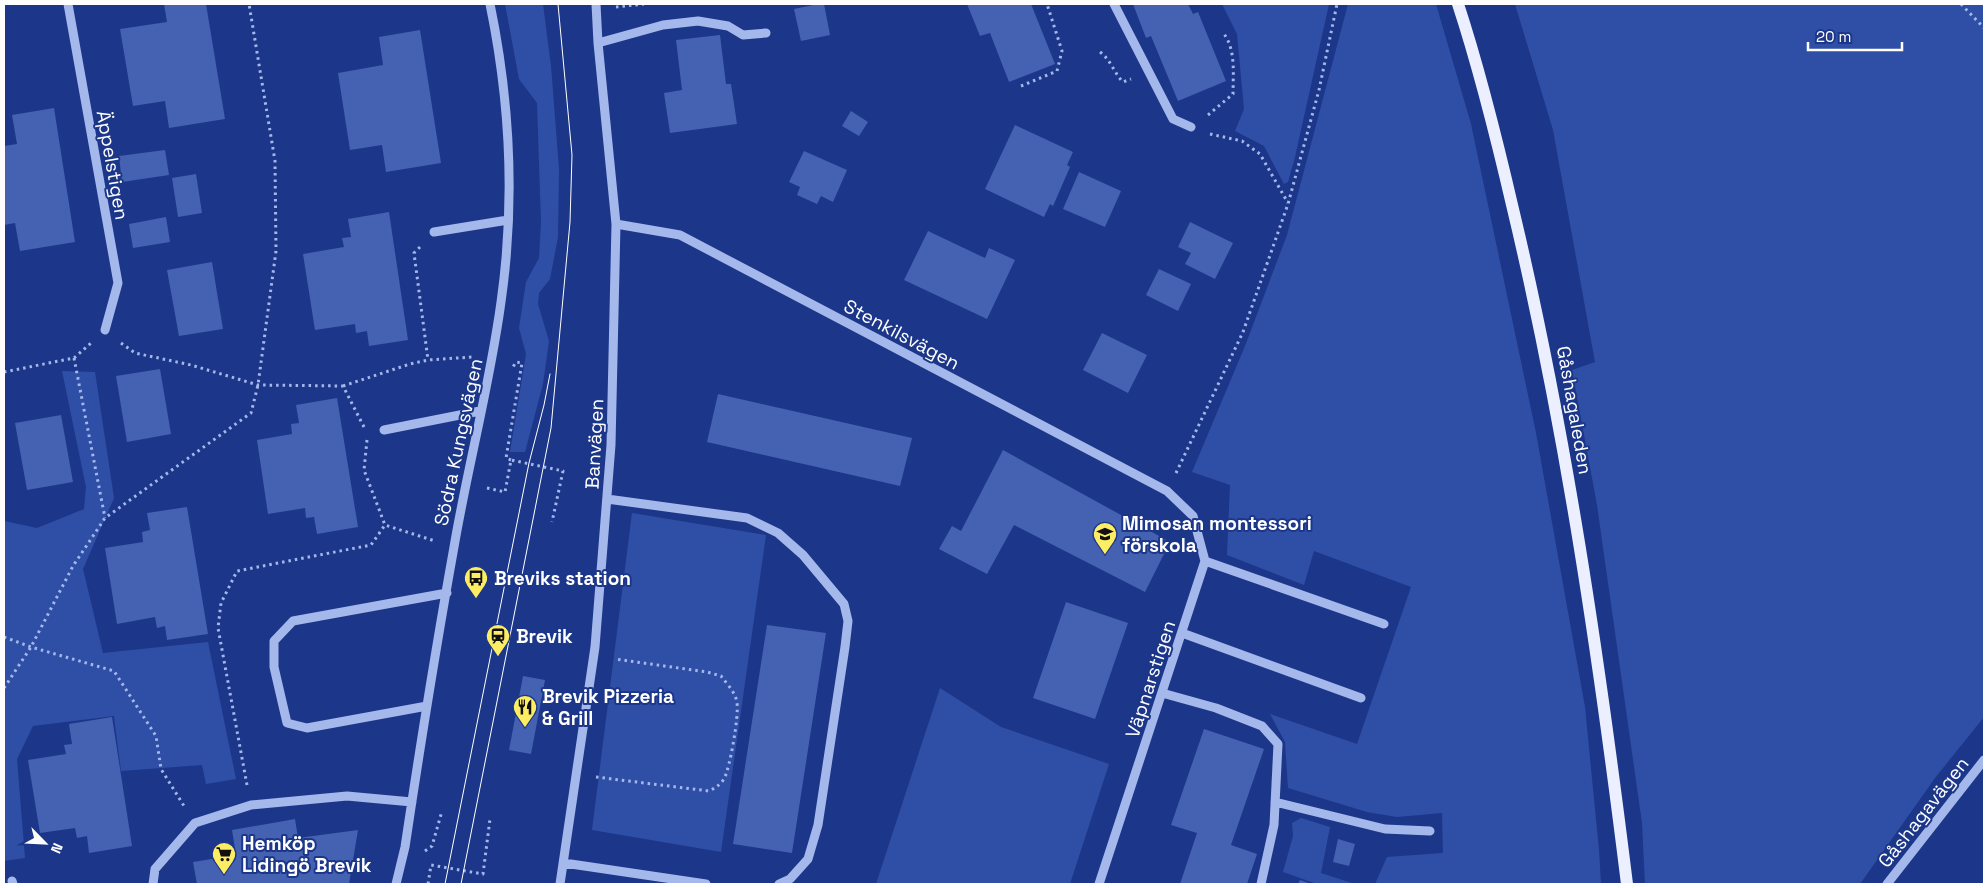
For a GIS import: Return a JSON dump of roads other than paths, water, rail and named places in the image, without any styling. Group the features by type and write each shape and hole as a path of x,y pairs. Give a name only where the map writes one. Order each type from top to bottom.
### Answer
{"main road":[{"name":"Gåshagaleden","path":"1458,4 1500,151 1538,310 1565,458 1627,884"},
{"name":"Gåshagaleden","path":"1620,830 1620,884"}],"street":[{"name":"Äppelstigen","path":"68,4 118,283 105,330"},
{"name":"Södra Kungsvägen","path":"396,884 405,847 454,547 480,412 493,356 502,301 508,220 508,129 496,34 490,4"},
{"path":"1114,4 1173,120 1191,127"},
{"name":"Banvägen","path":"560,884 594,656 611,445 616,224 596,7"},
{"path":"598,44 663,25 698,21 728,26 742,35 766,33"},
{"path":"434,232 508,220"},
{"name":"Stenkilsvägen","path":"616,224 680,235 1167,491 1193,516 1205,561"},
{"path":"384,430 480,412"},
{"path":"607,499 747,518 778,533 803,554 844,604 848,621 845,647 818,825 808,859 790,879 780,884"},
{"path":"1205,561 1384,624"},
{"name":"Väpnarstigen","path":"1098,884 1205,561"},
{"path":"427,706 307,728 287,723 274,666 274,641 293,621 447,593"},
{"path":"1182,633 1361,698"},
{"path":"1162,693 1216,708 1262,726 1278,744 1274,825 1262,884"},
{"name":"Gåshagavägen","path":"1888,884 1984,760"},
{"path":"153,884 156,869 195,823 251,805 347,796 412,802"},
{"path":"1275,802 1385,829 1430,831"},
{"path":"564,863 706,884"}],"tram line":[{"path":"461,884 551,428 570,222 572,155 558,4"},
{"path":"445,884 529,463 550,374"}],"place":[{"name":"Mimosan montessori förskola","path":"1105,555"},
{"name":"Breviks station","path":"476,599"},
{"name":"Brevik","path":"498,657"},
{"name":"Brevik Pizzeria & Grill","path":"525,728"},
{"name":"Hemköp Lidingö Brevik","path":"224,875"}]}
